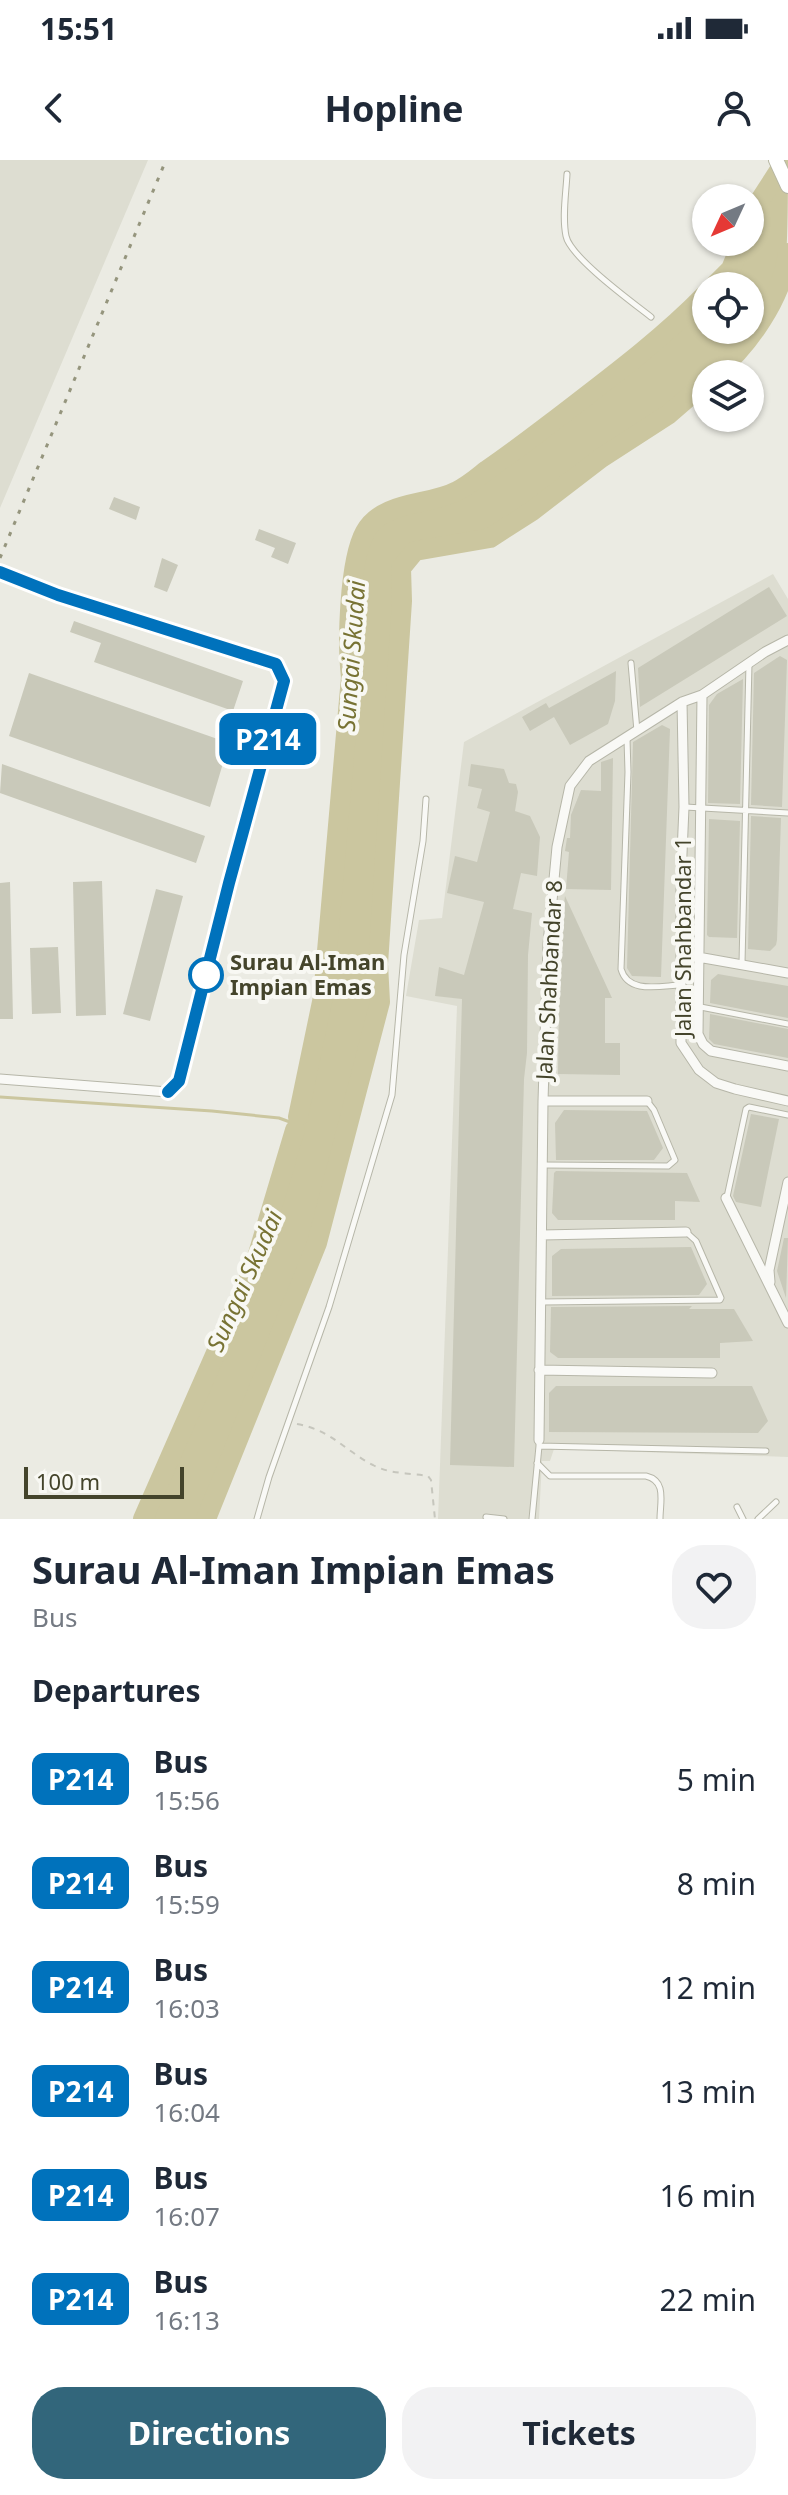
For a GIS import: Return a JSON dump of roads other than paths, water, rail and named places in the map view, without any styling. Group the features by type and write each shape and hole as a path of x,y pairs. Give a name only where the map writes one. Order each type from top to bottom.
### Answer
{"main road":[{"path":"776,160 788,186"}],"street":[{"path":"0,572 58,595 276,664 284,681 179,1081 168,1092 0,1079"},
{"name":"Jalan Shahbandar 8","path":"539,1443 543,1101 551,896 565,800 570,786 589,761 788,640"},
{"path":"702,695 698,1034 711,1051 788,1066"},
{"name":"Jalan Shahbandar 1","path":"682,702 681,1043 706,1077 735,1089 788,1101"},
{"path":"681,954 788,973"},
{"path":"543,1101 647,1101"},
{"path":"770,1285 769,1270 788,1182"},
{"path":"726,1198 788,1323"},
{"path":"542,1235 686,1232"},
{"path":"539,1370 712,1373"}],"lane":[{"path":"567,174 565,229 569,246 582,261 651,317"},
{"path":"631,663 637,732"},
{"path":"742,964 749,663"},
{"path":"627,738 621,969 629,984 680,985"},
{"path":"257,1519 329,1307 392,1095 402,969 423,841 426,799"},
{"path":"684,807 788,813"},
{"path":"680,1003 788,1024"},
{"path":"543,1165 668,1166 673,1163 675,1160 654,1110 647,1101"},
{"path":"726,1198 746,1109 749,1107 788,1115"},
{"path":"541,1302 720,1300 696,1241 686,1232"},
{"path":"532,1519 539,1443 766,1451"},
{"path":"537,1463 550,1476 655,1478 661,1486 660,1519"},
{"path":"758,1519 776,1502"},
{"path":"737,1507 743,1519"},
{"path":"486,1517 504,1519"}],"water":[{"path":"788,160 785,272 764,317 764,272 728,272 736,256 764,256 764,194"},
{"name":"Sungai Skudai","path":"692,307 692,344 743,344 729,360 692,360 692,394 669,414 601,458 532,511 490,538 416,551 401,568 402,601 378,963 380,1002 317,1243 206,1519 143,1519 254,1264 295,1130 323,997 351,677 350,603 355,563 365,532 383,514 446,496 469,484 669,329"}],"waterway":[{"path":"764,194 786,160"},
{"path":"730,360 762,320 779,287 788,253"},
{"path":"728,272 736,256"},
{"name":"Sungai Skudai","path":"298,1117 323,997 351,677 350,603 356,562 365,532 383,514 446,496 469,484 631,361 692,307"},
{"path":"206,1519 317,1243 380,1002 378,964 402,601 401,568 415,551 490,538 532,511 601,458 669,414 692,394"},
{"path":"0,1097 212,1111 279,1118 298,1125"},
{"name":"Sungai Skudai","path":"143,1519 255,1264 295,1130"}],"railway":[{"path":"0,558 166,160"}],"place":[{"name":"Surau Al-Iman Impian Emas","path":"206,975"}]}
